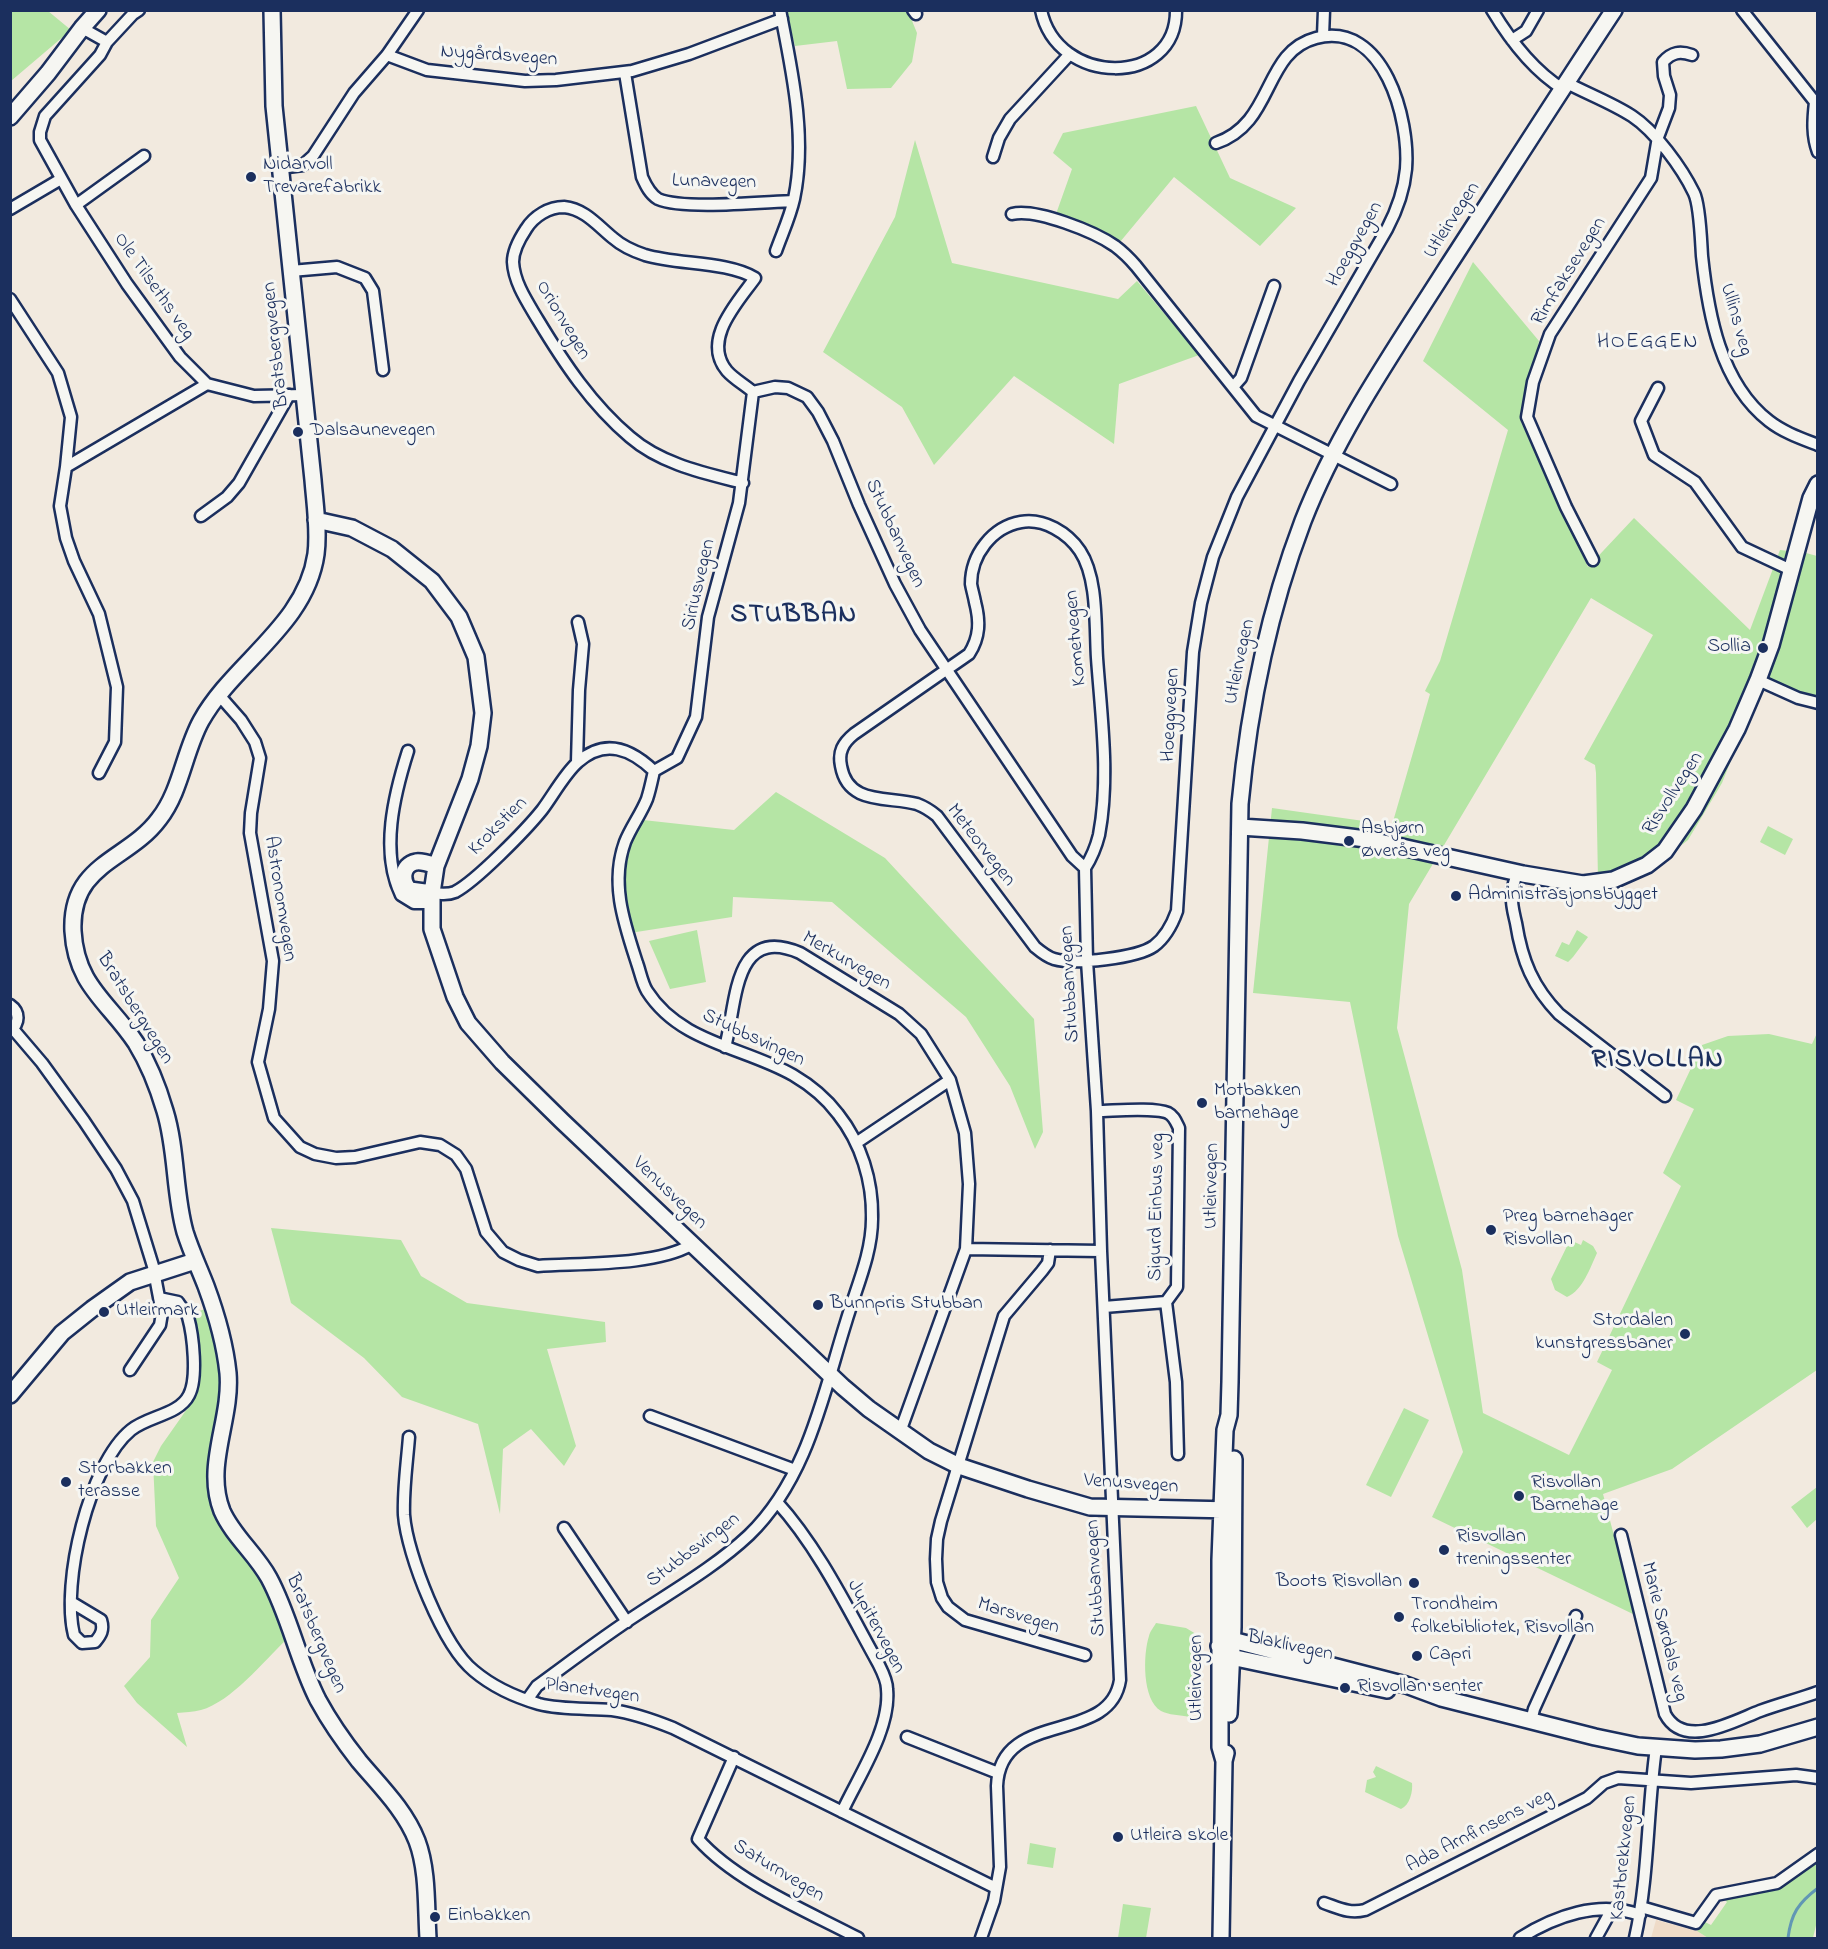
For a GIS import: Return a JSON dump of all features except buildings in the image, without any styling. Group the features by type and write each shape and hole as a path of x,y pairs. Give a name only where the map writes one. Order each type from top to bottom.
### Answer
{"main road":[{"path":"82,27 88,10"},
{"path":"10,117 98,10"},
{"name":"Bratsbergvegen","path":"272,10 272,75 291,272 296,395 316,520 315,559 311,576 301,598 276,631 219,695 197,730 166,809 151,829 106,862 89,878 79,896 74,921 78,958 86,980 136,1044 159,1091 169,1125 185,1230 217,1320 227,1369 228,1394 215,1468 216,1488 222,1511 275,1590 306,1673 328,1717 348,1747 401,1811 412,1831 421,1855 428,1938"},
{"name":"Utleirvegen","path":"1224,1761 1220,1747 1226,1643 1228,1510 1225,1430 1229,1415 1240,827 1247,737 1264,648 1294,544 1315,492 1370,388 1614,10"},
{"name":"Risvollvegen","path":"1240,827 1302,831 1366,839 1517,873 1583,884 1613,880 1647,865 1665,851 1694,809 1730,744 1771,645 1811,498 1818,484"},
{"name":"Venusvegen","path":"316,520 352,528 392,549 432,581 459,617 476,657 483,713 479,746 470,779 436,866 432,898 432,929 455,997 468,1023 502,1062 691,1245 830,1374 869,1409 929,1451 959,1466 1079,1504 1112,1508 1228,1510"},
{"path":"432,898 410,890 404,883 403,874 408,865 413,863 422,862 436,866"},
{"path":"10,1395 62,1332 130,1282 195,1261"},
{"name":"Blaklivegen","path":"1226,1643 1231,1657 1404,1693 1441,1698"},
{"name":"Blaklivegen","path":"1226,1643 1406,1685 1441,1698 1531,1721 1618,1742 1656,1748 1720,1749 1760,1743 1818,1727"},
{"name":"Utleirvegen","path":"1221,1938 1224,1761 1228,1747 1231,1657"}],"street":[{"name":"Ole Tilseths veg","path":"139,10 107,42 100,55 45,116 40,140 76,205 127,284 180,357 207,384"},
{"path":"280,168 303,165 310,159 354,93 387,55 418,10"},
{"path":"1041,10 1048,31 1063,50 1083,63 1105,68 1136,65 1155,55 1167,44 1173,29 1176,10"},
{"path":"1216,143 1236,132 1256,113 1286,56 1305,42 1323,36 1324,10"},
{"name":"Ullins veg","path":"1492,10 1512,40 1544,75 1633,116 1658,137 1696,195 1707,303 1722,350 1739,389 1753,407 1769,421 1789,433 1818,445"},
{"path":"1512,40 1526,31 1538,10"},
{"path":"1742,10 1815,102 1814,143 1818,152"},
{"path":"776,251 793,201 799,163 795,97 781,15"},
{"name":"Nygårdsvegen","path":"387,55 427,70 525,81 625,73 689,54 781,15"},
{"path":"82,27 107,42"},
{"name":"Hoeggvegen","path":"1087,961 1146,951 1167,933 1177,911 1191,680 1199,611 1213,558 1237,497 1275,425 1398,208 1405,180 1407,147 1402,113 1387,76 1369,52 1358,43 1323,36"},
{"path":"1658,137 1669,108 1670,95 1664,76 1664,62 1672,53 1682,51 1692,55"},
{"path":"993,157 999,138 1010,119 1069,55"},
{"name":"Lunavegen","path":"625,73 642,177 646,188 656,198 682,204 793,201"},
{"name":"Rimfaksevegen","path":"1593,560 1566,507 1527,417 1533,382 1550,334 1651,178 1658,137"},
{"path":"76,205 144,156"},
{"path":"10,209 61,179"},
{"name":"Orionvegen","path":"743,483 667,460 632,439 600,409 566,367 523,295 516,278 513,262 516,249 530,223 543,212 564,207 593,219 614,240 629,249 665,260 743,270 755,278 722,326 718,340 719,354 726,370 753,392"},
{"path":"1012,214 1020,212 1042,215 1102,238 1117,247 1136,266 1256,416 1391,484"},
{"path":"291,272 337,267 365,278 373,291 383,370"},
{"path":"1233,387 1241,378 1274,286"},
{"path":"10,298 58,373 71,417 60,506 66,538 74,561 99,614 117,687 115,742 99,772"},
{"path":"66,467 207,384 254,396 296,395"},
{"name":"Stubbanvegen","path":"753,392 775,387 788,388 807,397 818,412 833,441 895,584 920,630 1072,855 1085,868 1087,961 1097,1111 1120,1680 1116,1695 1099,1714 1046,1731 1014,1747 998,1773"},
{"path":"1658,388 1641,421 1654,455 1695,482 1742,547 1791,570"},
{"name":"Siriusvegen","path":"654,771 677,758 696,717 708,617 743,483 753,392"},
{"path":"201,516 227,497 239,483 296,395"},
{"name":"Kometvegen","path":"946,671 969,654 978,636 979,615 971,585 974,566 983,546 1008,526 1022,522 1053,527 1068,537 1080,552 1092,588 1103,738 1103,791 1099,833 1093,856 1085,868"},
{"path":"578,622 583,644 579,690 578,762"},
{"name":"Meteorvegen","path":"946,671 847,740 840,752 842,772 851,786 867,797 909,802 928,809 937,816 1035,947 1053,959 1087,961"},
{"path":"1758,680 1798,698 1818,703"},
{"name":"Astronomvegen","path":"219,695 241,720 255,742 260,758 250,833 273,961 269,1009 258,1062 274,1118 289,1136 300,1147 315,1154 336,1158 356,1157 420,1142 440,1145 456,1155 466,1169 486,1232 502,1252 537,1266 659,1256 679,1252 691,1245"},
{"name":"Krokstien","path":"408,751 395,795 389,857 400,895 414,903 453,893 463,887 540,812 578,762 597,752 616,748 640,757 654,771"},
{"name":"Stubbsvingen","path":"527,1700 537,1686 627,1622 703,1572 750,1534 777,1502 795,1470 827,1389 862,1270 872,1224 871,1190 866,1168 856,1143 837,1113 810,1086 776,1066 701,1037 669,1016 646,990 627,931 619,897 618,876 625,842 647,798 654,771"},
{"path":"1517,873 1511,898 1518,936 1533,982 1559,1014 1665,1096"},
{"name":"Merkurvegen","path":"725,1047 736,987 745,966 758,951 781,947 800,953 904,1018 928,1044 950,1080 965,1133 969,1162 966,1249 900,1432"},
{"path":"10,1005 16,1010 18,1018 12,1030 42,1063 116,1169 133,1201 154,1274 162,1313 160,1325 129,1371"},
{"path":"856,1143 950,1080"},
{"name":"Sigurd Einbus veg","path":"1097,1111 1158,1111 1175,1119 1179,1128 1176,1287 1166,1302 1176,1382 1178,1454"},
{"path":"966,1249 1101,1251"},
{"path":"959,1466 971,1418 1004,1316 1048,1263 1050,1250"},
{"path":"71,1602 80,1534 96,1482 110,1454 120,1440 134,1427 174,1410 189,1396 192,1386 194,1368 187,1315 178,1302 159,1298"},
{"name":"Sigurd Einbus veg","path":"1104,1306 1166,1302"},
{"path":"650,1416 795,1470"},
{"name":"Planetvegen","path":"409,1437 404,1491 406,1528 415,1562 431,1604 452,1645 472,1670 510,1695 527,1700 550,1706 614,1711 644,1717 673,1728 996,1888"},
{"name":"Marsvegen","path":"959,1466 937,1539 937,1582 948,1608 966,1620 1085,1655"},
{"name":"Jupitervegen","path":"777,1502 792,1519 822,1566 878,1663 888,1690 879,1736 842,1812"},
{"path":"564,1528 627,1622"},
{"name":"Marie Sørdals veg","path":"1621,1535 1665,1714 1673,1726 1688,1730 1716,1729 1818,1692"},
{"path":"1531,1721 1534,1709 1576,1616"},
{"path":"907,1737 998,1773 1000,1867 981,1938"},
{"name":"Kastbrekkvegen","path":"1635,1938 1641,1911 1647,1857 1651,1781 1656,1748"},
{"name":"Saturnvegen","path":"734,1757 698,1839 728,1866 762,1887 858,1938"},
{"name":"Ada Arnfinsens veg","path":"1324,1903 1344,1911 1365,1910 1587,1798 1604,1783 1618,1778 1691,1783 1796,1775 1816,1780"},
{"path":"1520,1938 1563,1917 1589,1910 1641,1911 1696,1923 1716,1895 1777,1883 1818,1854"},
{"path":"1596,1938 1612,1909"}],"shaded area":[{"path":"1656,1920 1697,1931 1708,1938 1651,1938"}],"green space":[{"path":"11,11 48,11 71,30 11,81"},
{"path":"786,11 908,11 917,33 912,62 891,88 847,89 837,41 795,46"},
{"path":"1196,106 1230,178 1296,208 1260,246 1174,177 1120,242 1056,214 1072,169 1053,153 1063,133"},
{"path":"915,140 952,263 1118,299 1137,281 1199,355 1119,384 1114,444 1014,376 934,465 902,407 823,352 895,217"},
{"path":"1473,262 1539,341 1521,422 1588,567 1634,518 1750,630 1780,550 1817,556 1817,704 1761,684 1722,783 1688,840 1651,869 1598,880 1596,773 1595,765 1584,759 1653,635 1591,598 1409,904 1397,1028 1462,1270 1483,1413 1569,1455 1612,1370 1597,1362 1681,1186 1663,1173 1694,1109 1676,1100 1702,1045 1728,1036 1769,1034 1812,1044 1817,1033 1817,1370 1672,1469 1603,1494 1635,1615 1432,1517 1463,1452 1398,1236 1350,1002 1253,993 1272,808 1392,825 1430,694 1425,691 1440,661 1508,430 1423,361"},
{"path":"776,792 885,858 1034,1019 1043,1132 1035,1149 1010,1086 966,1017 832,902 733,897 732,917 630,933 624,892 628,847 643,820 734,830"},
{"path":"1768,826 1793,839 1785,855 1760,842"},
{"path":"697,930 706,982 670,989 649,941"},
{"path":"1577,930 1588,937 1573,957 1568,962 1555,956 1562,942 1569,945"},
{"path":"271,1228 401,1240 421,1276 467,1303 605,1322 606,1342 547,1349 576,1446 564,1466 531,1429 503,1449 500,1514 478,1424 402,1397 364,1358 291,1303"},
{"path":"1570,1240 1581,1245 1583,1240 1593,1246 1597,1253 1582,1284 1567,1297 1555,1290 1551,1279"},
{"path":"205,1309 216,1342 221,1393 207,1467 210,1496 265,1585 287,1639 247,1680 224,1699 201,1710 177,1713 187,1747 137,1703 124,1686 150,1657 151,1620 179,1578 156,1526 153,1462 161,1446 194,1399 196,1362 191,1314"},
{"path":"1404,1408 1429,1420 1391,1497 1366,1485"},
{"path":"1817,1487 1817,1519 1807,1528 1791,1507"},
{"path":"1156,1623 1186,1628 1196,1634 1194,1705 1189,1717 1161,1711 1150,1697 1145,1665 1147,1644"},
{"path":"1376,1766 1412,1783 1410,1798 1401,1809 1365,1792 1367,1780 1376,1777 1373,1772"},
{"path":"1030,1843 1056,1848 1053,1868 1027,1864"},
{"path":"1817,1859 1817,1921 1813,1938 1708,1938 1697,1931 1705,1922 1711,1925 1727,1902 1722,1897 1764,1892 1780,1887"},
{"path":"1123,1904 1151,1908 1146,1938 1118,1938"}],"waterway":[{"path":"1788,1938 1791,1922 1797,1910 1805,1899 1818,1888"}],"place":[{"name":"Nidarvoll Trevarefabrikk","path":"251,177"},
{"name":"Dalsaunevegen","path":"298,432"},
{"name":"Sollia","path":"1763,648"},
{"name":"Asbjørn Øverås veg","path":"1349,841"},
{"name":"Administrasjonsbygget","path":"1456,896"},
{"name":"Motbakken barnehage","path":"1202,1103"},
{"name":"Preg barnehager Risvollan","path":"1491,1230"},
{"name":"Bunnpris Stubban","path":"818,1305"},
{"name":"Utleirmark","path":"104,1312"},
{"name":"Stordalen kunstgressbaner","path":"1685,1334"},
{"name":"Storbakken terasse","path":"66,1482"},
{"name":"Risvollan Barnehage","path":"1519,1496"},
{"name":"Risvollan treningssenter","path":"1444,1550"},
{"name":"Boots Risvollan","path":"1414,1583"},
{"name":"Trondheim folkebibliotek, Risvollan","path":"1399,1617"},
{"name":"Capri","path":"1417,1656"},
{"name":"Risvollan senter","path":"1345,1688"},
{"name":"Utleira skole","path":"1118,1837"},
{"name":"Einbakken","path":"435,1917"}],"district":[{"name":"HOEGGEN","path":"1648,344"},
{"name":"STUBBAN","path":"794,617"},
{"name":"RISVOLLAN","path":"1658,1062"}]}
